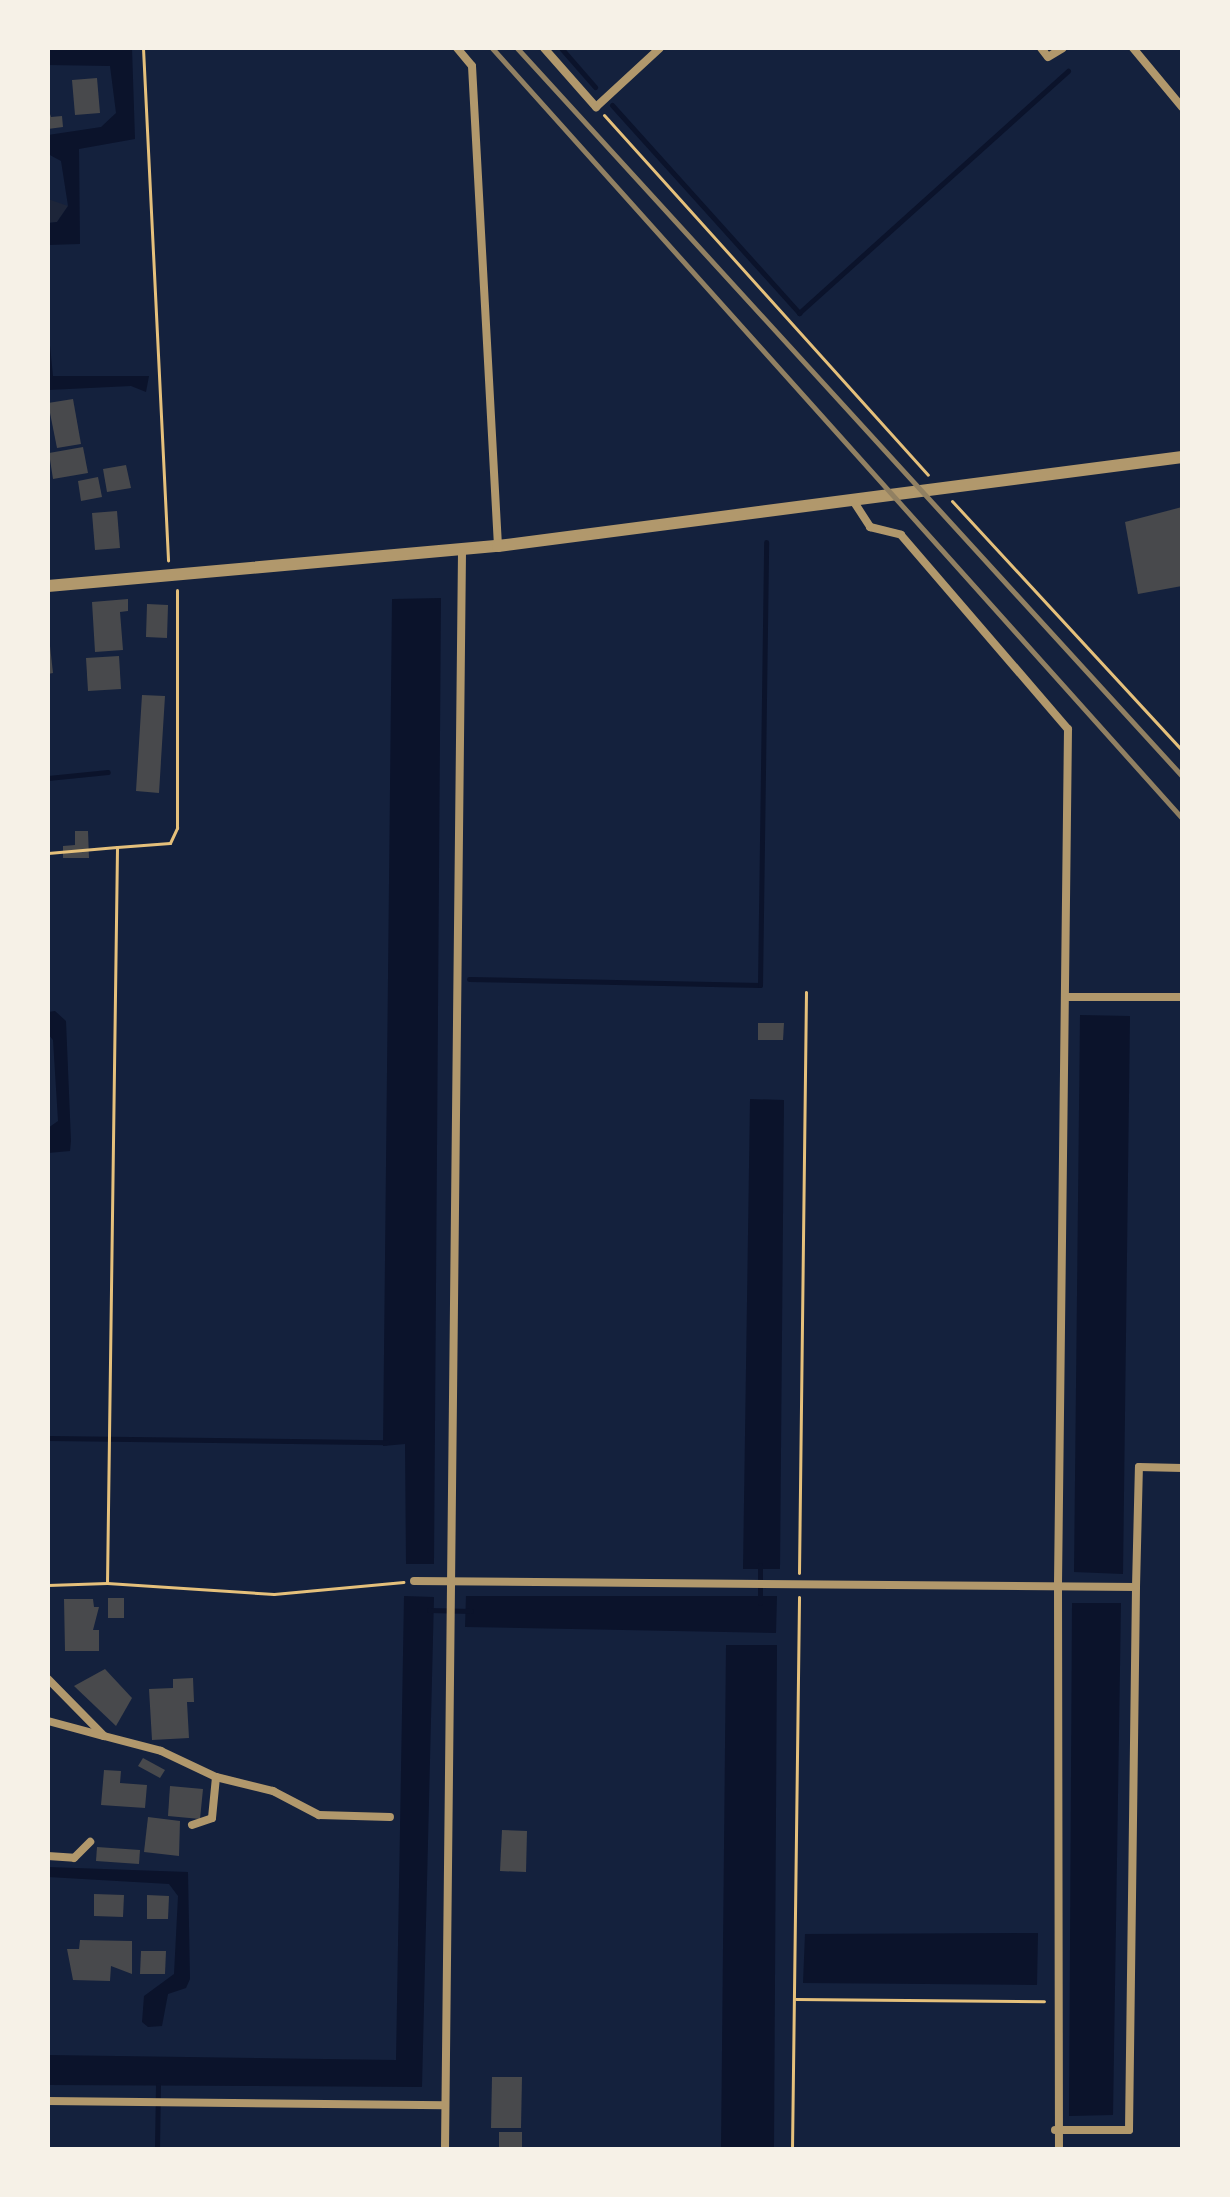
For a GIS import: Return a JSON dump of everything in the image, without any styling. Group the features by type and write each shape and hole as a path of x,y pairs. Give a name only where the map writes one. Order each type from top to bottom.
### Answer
{"street":[{"path":"457,48 472,66 498,546"},
{"path":"544,48 596,107 660,48"},
{"path":"1041,48 1048,57 1063,48"},
{"path":"1133,48 1182,107"},
{"path":"48,586 498,546 1182,457"},
{"path":"854,502 870,527 901,535 1068,729 1058,1586 1055,2130 1059,2149"},
{"path":"445,2149 462,550"},
{"path":"1065,997 1182,997"},
{"path":"1055,2130 1129,2130 1139,1467 1182,1468"},
{"path":"414,1581 1136,1587"},
{"path":"48,1679 104,1736"},
{"path":"48,1721 161,1751 216,1777 273,1791 319,1815 390,1817"},
{"path":"192,1825 212,1818 216,1777"},
{"path":"48,1856 74,1858 90,1842"},
{"path":"48,2101 445,2105"}],"path":[{"path":"48,853 170,843 177,828 178,595 173,575 143,48"},
{"path":"596,107 1182,750"},
{"path":"107,1583 117,847"},
{"path":"48,1585 107,1583 274,1594 414,1581"},
{"path":"794,1999 1056,2001"}],"shaded area":[{"path":"132,48 135,139 79,149 80,244 48,245 48,223 57,222 68,206 61,161 48,154 48,135 101,127 116,113 110,66 48,65 48,49"},
{"path":"48,199 68,206 57,222 48,223"},
{"path":"48,325 53,376 149,376 146,392 131,386 48,390"},
{"path":"441,598 434,1564 406,1564 405,1444 383,1446 392,599"},
{"path":"55,1011 66,1021 71,1141 70,1151 48,1153 48,1128 58,1121 53,1040 48,1034 48,1012"},
{"path":"1080,1015 1130,1016 1123,1574 1074,1572"},
{"path":"750,1099 784,1100 780,1569 743,1569"},
{"path":"404,1596 434,1597 422,2087 48,2085 48,2055 396,2060"},
{"path":"466,1596 777,1596 776,1633 465,1627"},
{"path":"1072,1603 1121,1603 1113,2115 1069,2116"},
{"path":"726,1645 777,1645 774,2149 721,2149"},
{"path":"48,1867 188,1872 190,1979 186,1988 168,1994 162,2026 148,2027 142,2022 144,1996 174,1974 178,1896 169,1884 48,1877"},
{"path":"1038,1933 1037,1985 803,1983 805,1934"}],"building":[{"path":"97,78 100,113 75,115 72,80"},
{"path":"48,108 51,117 62,116 63,127 48,129"},
{"path":"73,399 81,444 57,448 48,403"},
{"path":"83,447 88,473 53,479 49,453"},
{"path":"126,465 131,488 107,492 103,469"},
{"path":"98,477 102,497 81,501 78,481"},
{"path":"1182,507 1182,586 1138,594 1125,522"},
{"path":"117,511 120,548 95,550 92,513"},
{"path":"128,599 128,611 120,612 123,650 95,652 92,602"},
{"path":"147,604 168,605 167,638 146,637"},
{"path":"48,647 53,673 48,674"},
{"path":"119,656 121,689 88,691 86,658"},
{"path":"142,695 165,696 159,793 136,791"},
{"path":"75,831 88,831 89,858 63,858 63,846 75,845"},
{"path":"758,1023 784,1023 783,1040 758,1040"},
{"path":"108,1598 124,1598 124,1618 108,1618"},
{"path":"64,1599 93,1599 94,1607 99,1607 93,1630 99,1630 99,1651 65,1651"},
{"path":"105,1669 132,1698 116,1726 74,1686"},
{"path":"193,1678 194,1702 187,1702 189,1738 152,1740 149,1689 173,1688 173,1679"},
{"path":"143,1758 165,1770 160,1778 138,1766"},
{"path":"104,1770 121,1771 120,1783 147,1785 145,1808 101,1805"},
{"path":"170,1786 203,1789 200,1819 168,1816"},
{"path":"148,1817 180,1821 179,1856 144,1852"},
{"path":"502,1830 527,1831 526,1872 500,1871"},
{"path":"97,1847 140,1850 139,1864 96,1861"},
{"path":"94,1894 124,1895 123,1917 94,1916"},
{"path":"147,1895 169,1896 168,1919 147,1919"},
{"path":"80,1940 132,1941 132,1974 111,1966 110,1981 73,1980 67,1949 79,1949"},
{"path":"141,1951 166,1951 165,1974 140,1974"},
{"path":"492,2077 522,2077 521,2128 491,2128"},
{"path":"499,2132 522,2132 522,2149 499,2149"}],"waterway":[{"path":"561,48 595,87"},
{"path":"612,105 799,313 1068,71"},
{"path":"469,979 760,985 766,542"},
{"path":"48,778 108,772"},
{"path":"48,1438 387,1442"},
{"path":"760,1565 760,1603"},
{"path":"429,1610 471,1611"},
{"path":"157,2149 158,2085"}],"railway":[{"path":"492,48 1182,818"},
{"path":"517,48 1182,776"}]}
